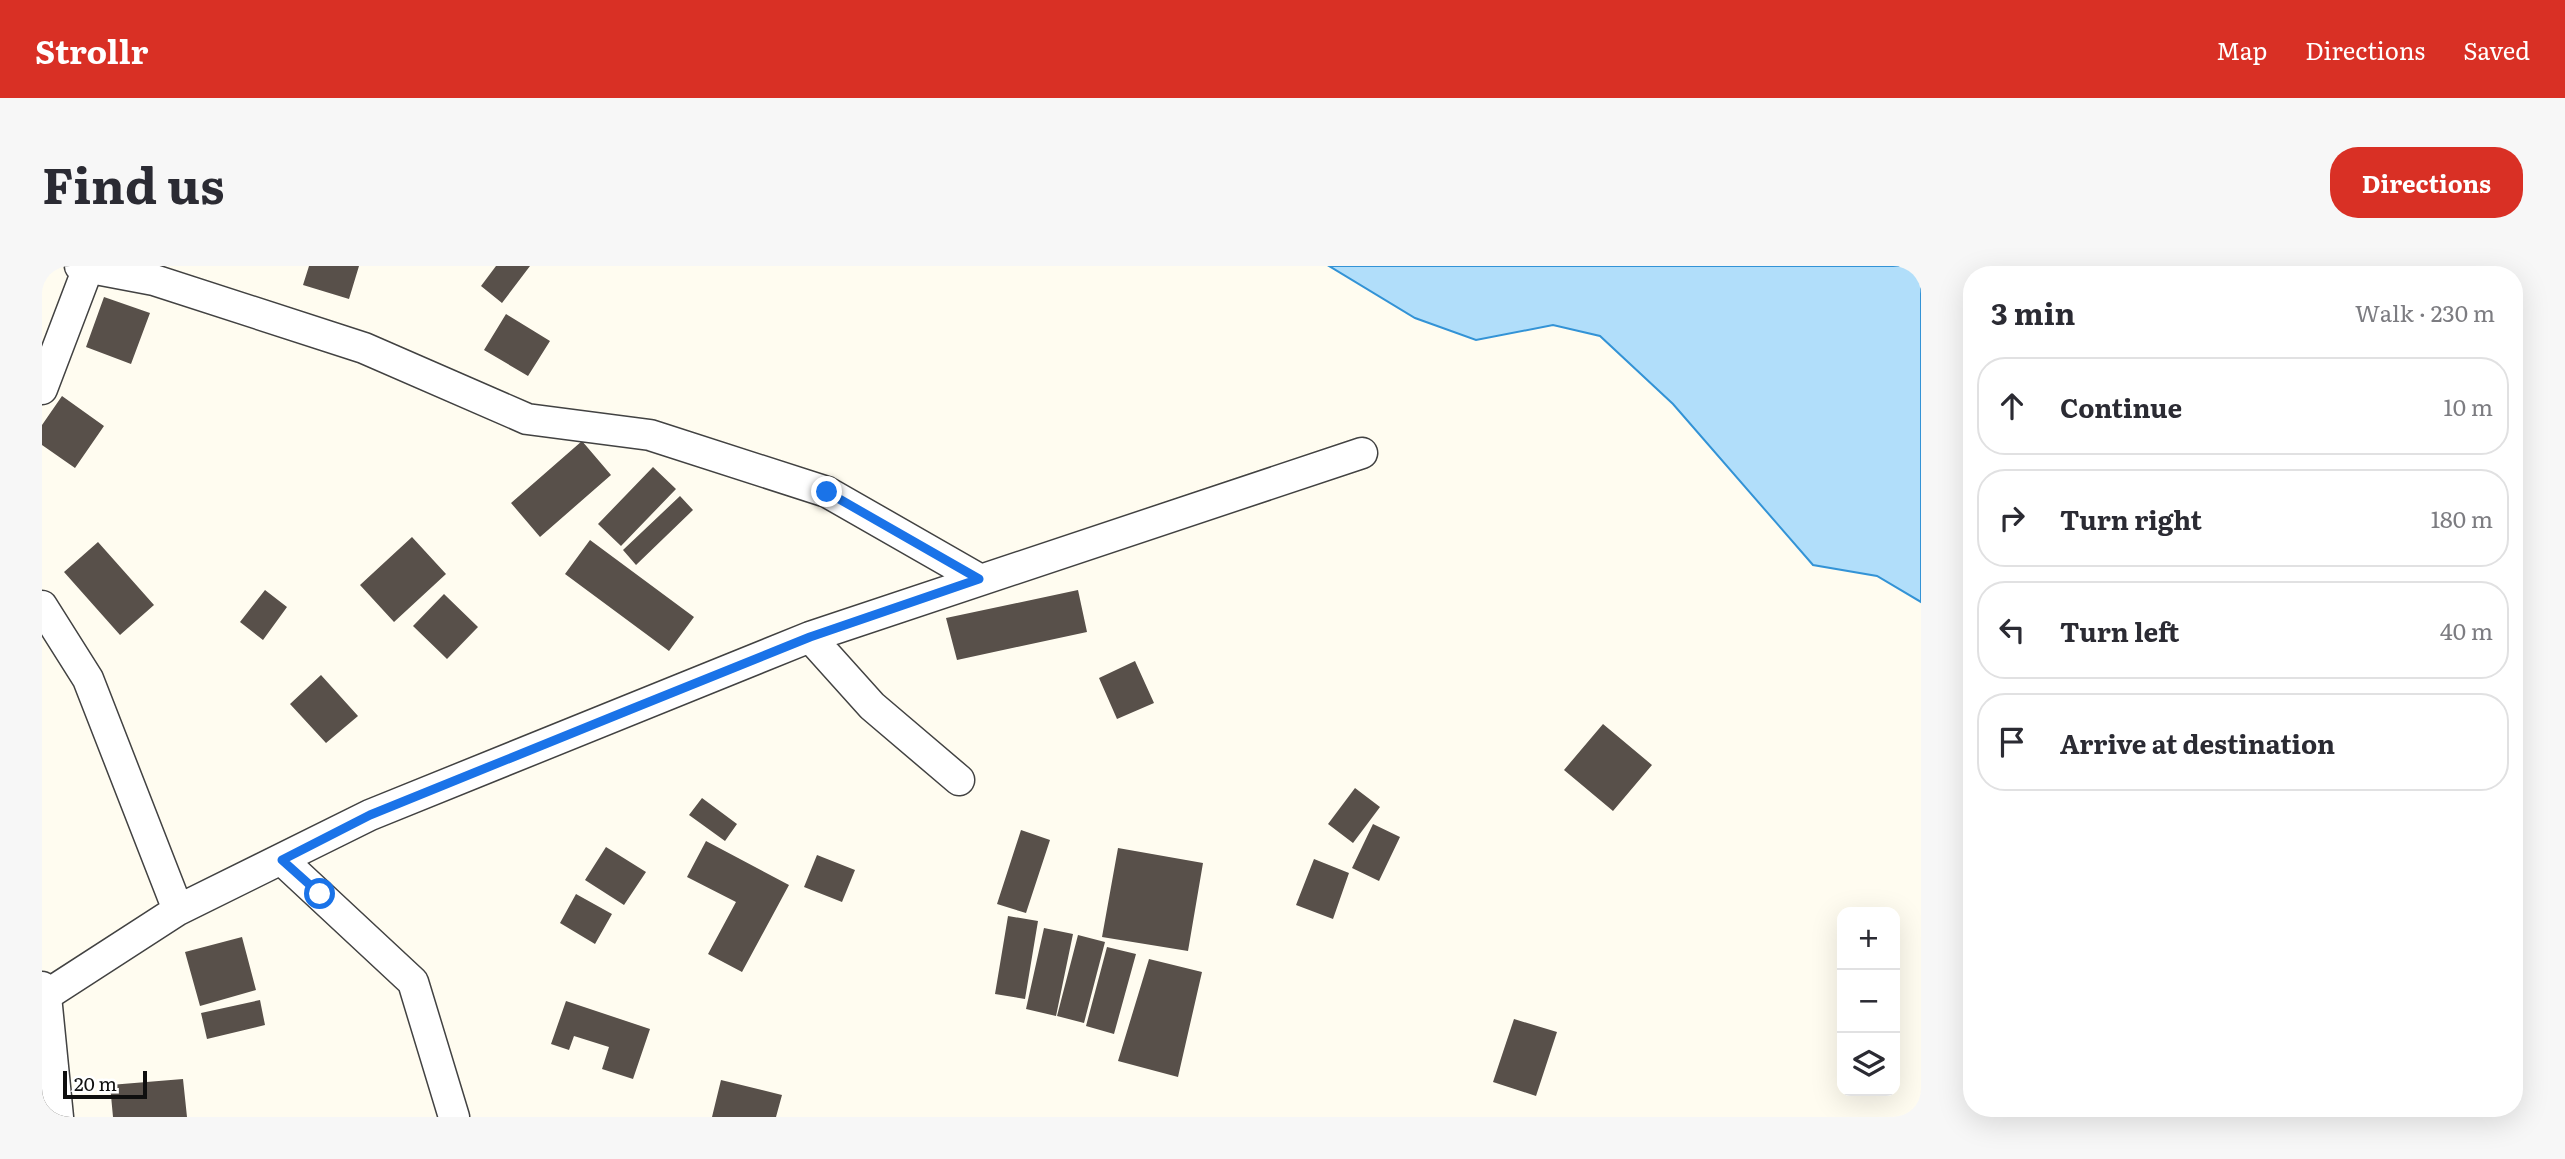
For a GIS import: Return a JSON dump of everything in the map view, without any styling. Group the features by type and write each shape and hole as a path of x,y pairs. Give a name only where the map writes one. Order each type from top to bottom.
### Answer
{"street":[{"path":"42,389 84,267 154,280 364,348 527,419 650,435 827,492 979,579"},
{"path":"58,1117 43,993 178,911 370,815 810,637 1362,453"},
{"path":"42,606 88,680 178,911"},
{"path":"810,637 872,706 958,780"},
{"path":"282,860 412,982 454,1117"}],"water":[{"path":"1329,266 1921,266 1921,602 1877,576 1813,565 1673,404 1600,336 1553,325 1476,340 1415,318"}],"building":[{"path":"309,266 359,266 349,299 303,285"},
{"path":"496,266 530,266 502,303 481,286"},
{"path":"104,297 150,313 131,364 86,347"},
{"path":"506,314 550,341 528,376 484,350"},
{"path":"62,396 104,426 75,468 42,445 42,425"},
{"path":"582,441 611,475 540,537 511,503"},
{"path":"653,467 676,489 621,546 598,524"},
{"path":"680,496 693,510 636,565 623,550"},
{"path":"412,537 446,574 394,622 360,585"},
{"path":"590,540 694,617 669,651 565,574"},
{"path":"98,542 154,605 120,635 64,572"},
{"path":"265,590 287,607 263,640 240,622"},
{"path":"1078,590 1087,632 957,660 946,618"},
{"path":"444,594 478,627 447,659 413,626"},
{"path":"1135,661 1154,703 1117,719 1099,678"},
{"path":"321,675 358,716 326,743 290,704"},
{"path":"1603,724 1652,765 1613,811 1564,770"},
{"path":"1355,788 1380,807 1353,843 1328,824"},
{"path":"702,798 737,824 725,841 689,815"},
{"path":"1373,824 1400,837 1379,881 1352,868"},
{"path":"1021,830 1050,840 1026,913 997,904"},
{"path":"706,841 789,885 742,972 708,954 736,902 687,877"},
{"path":"606,847 646,872 624,905 585,880"},
{"path":"1118,848 1203,863 1188,951 1102,937"},
{"path":"817,855 855,870 842,902 804,887"},
{"path":"1314,859 1349,873 1333,919 1296,905"},
{"path":"576,894 612,914 595,944 560,923"},
{"path":"1008,916 1038,921 1025,999 995,994"},
{"path":"1044,928 1073,934 1056,1016 1026,1009"},
{"path":"1078,935 1105,942 1084,1023 1057,1016"},
{"path":"242,937 256,990 200,1006 185,952"},
{"path":"1107,947 1136,954 1114,1034 1086,1026"},
{"path":"1149,959 1202,972 1178,1077 1118,1061"},
{"path":"260,1000 265,1025 207,1039 201,1013"},
{"path":"566,1001 650,1029 633,1079 602,1069 609,1047 574,1036 569,1050 551,1044"},
{"path":"1514,1019 1557,1032 1536,1096 1493,1082"},
{"path":"183,1079 187,1117 113,1117 110,1085"},
{"path":"721,1080 782,1095 776,1117 712,1117"}],"route":[{"path":"320,894 282,860 370,815 810,637 979,579 827,492"}]}
